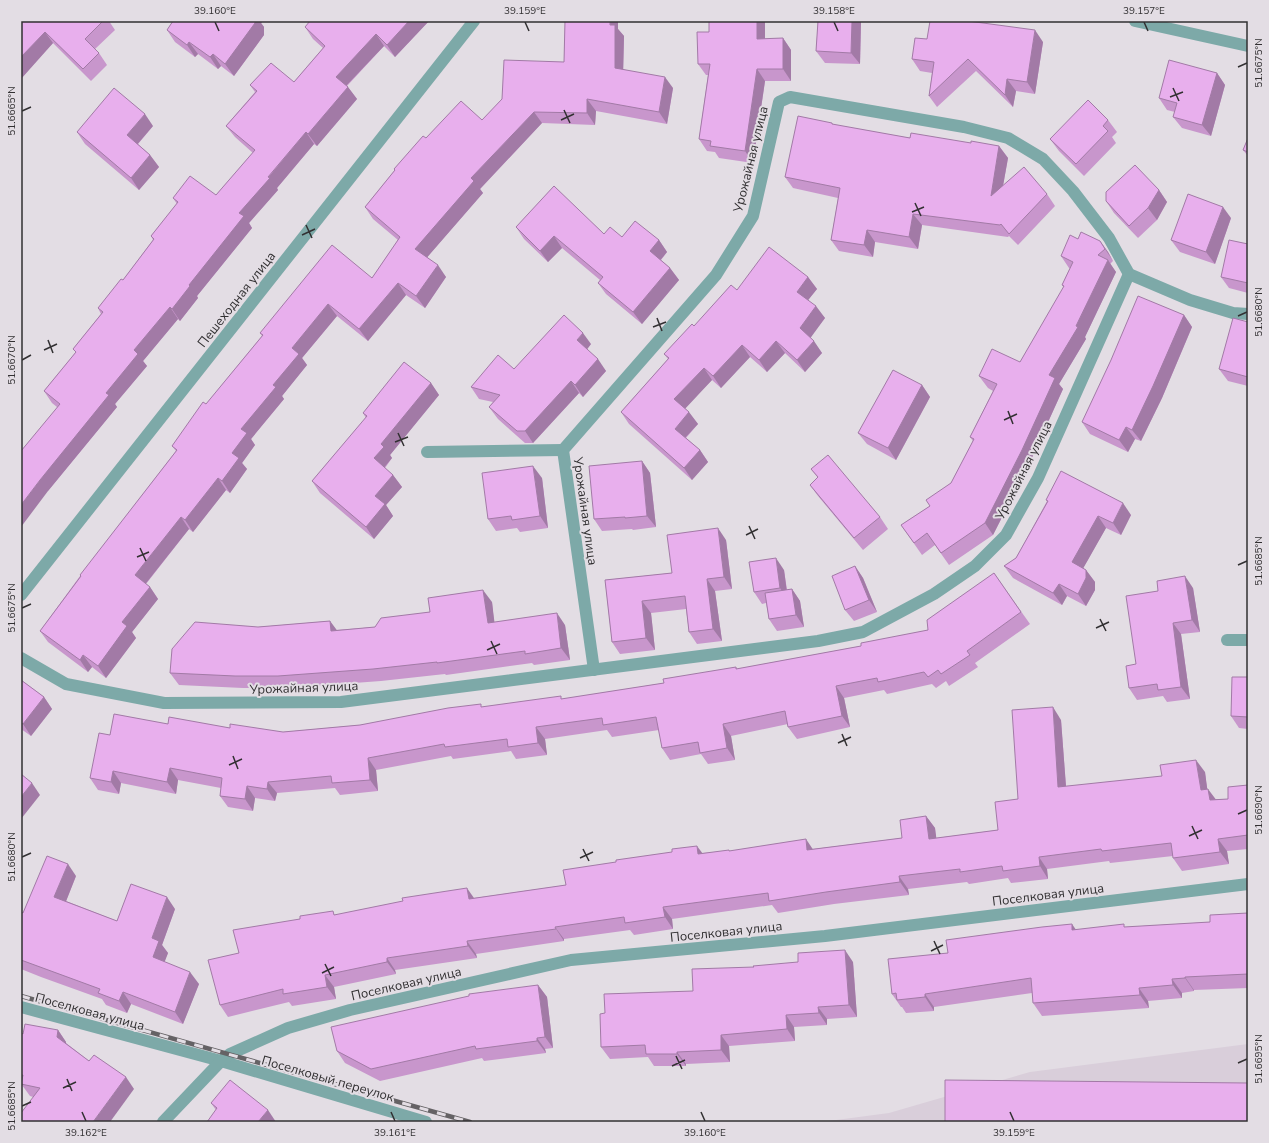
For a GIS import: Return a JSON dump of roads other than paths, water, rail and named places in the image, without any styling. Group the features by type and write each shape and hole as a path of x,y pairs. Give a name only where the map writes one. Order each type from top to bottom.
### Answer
{"street":[{"name":"Пешеходная улица","path":"21,595 474,21"},
{"path":"1135,21 1248,46"},
{"name":"Урожайная улица","path":"21,658 66,684 164,704 341,702 594,670 818,641 863,632 934,594 975,566 1006,535 1038,478 1129,274 1109,238 1073,191 1043,159 1008,138 964,127 790,97 779,102 753,216 716,275 564,450 594,670"},
{"path":"1129,274 1190,300 1233,312 1248,314"},
{"path":"427,452 564,450"},
{"path":"1227,640 1248,640"},
{"name":"Поселковая улица","path":"163,1122 221,1061 230,1054 288,1028 350,1010 571,960 824,936 1248,884"},
{"name":"Поселковая улица","path":"21,1007 221,1061"},
{"name":"Поселковый переулок","path":"221,1061 426,1122"}],"railway":[{"path":"21,996 470,1122"}]}
